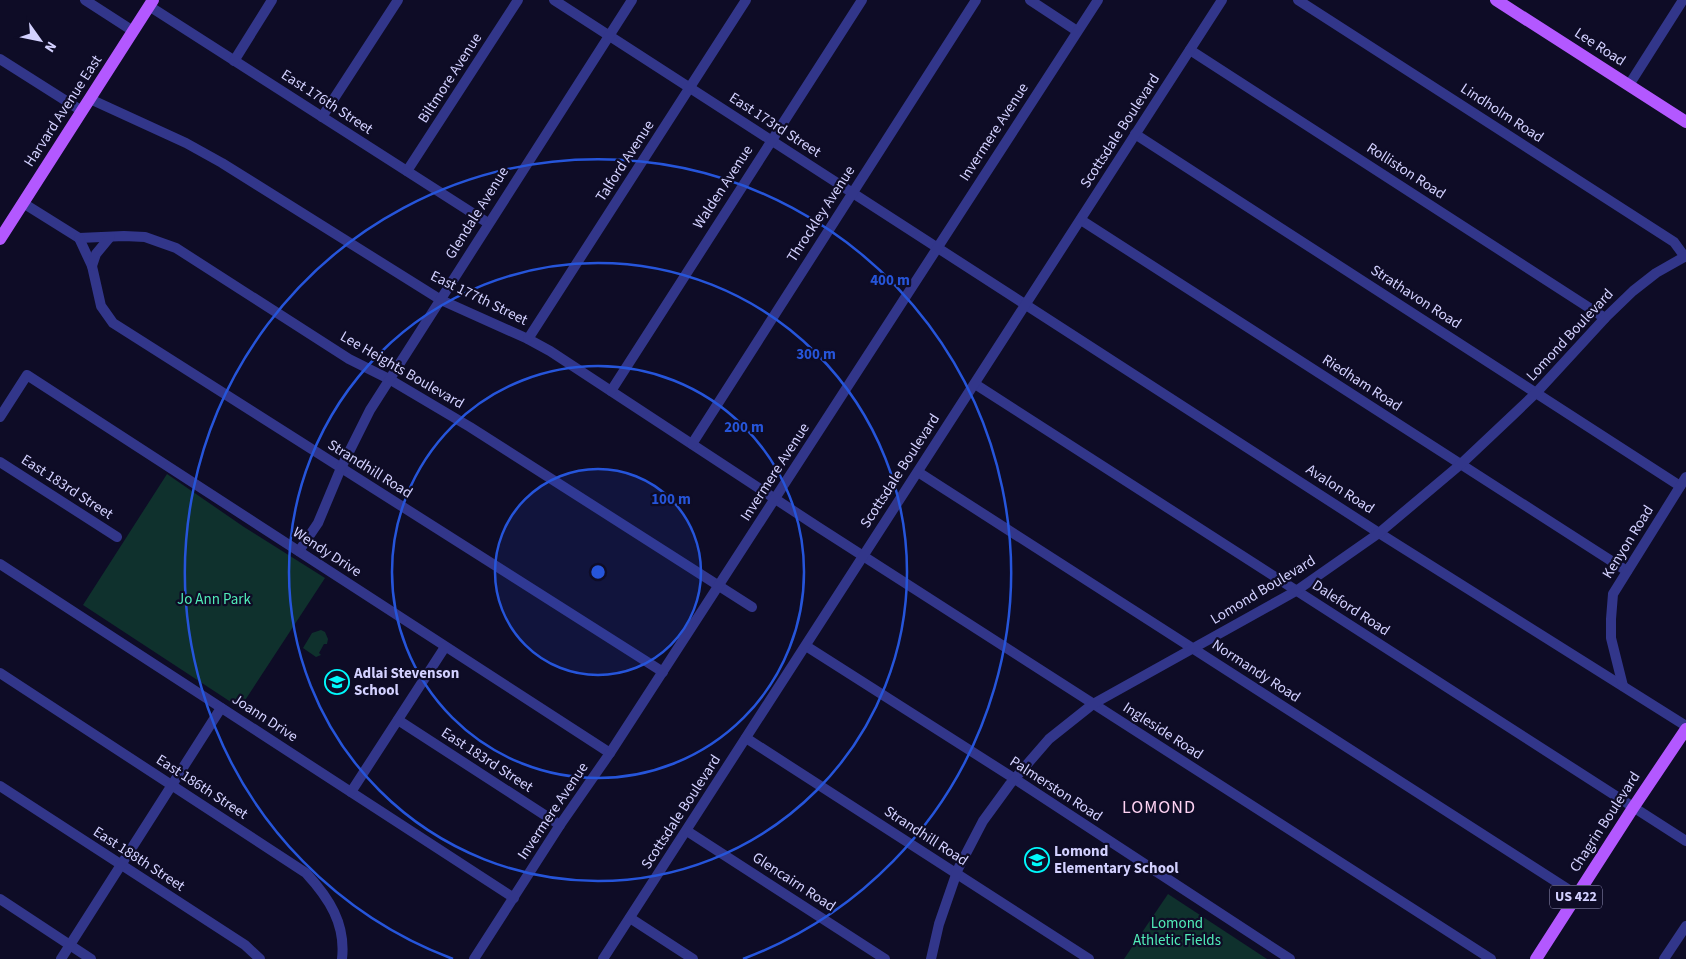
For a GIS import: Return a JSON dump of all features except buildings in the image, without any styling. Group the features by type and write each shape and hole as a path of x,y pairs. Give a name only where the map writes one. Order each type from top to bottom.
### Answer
{"main road":[{"name":"Lee Road","path":"1496,0 1686,122"},
{"name":"Harvard Avenue East","path":"0,239 151,3"},
{"name":"Chagrin Boulevard","path":"1536,959 1686,728"}],"street":[{"path":"85,0 133,31"},
{"path":"234,61 272,0"},
{"path":"322,117 398,0"},
{"name":"Biltmore Avenue","path":"407,171 518,0"},
{"name":"East 173rd Street","path":"554,0 980,274"},
{"name":"Glendale Avenue","path":"299,552 318,523 341,468 370,410 632,0"},
{"name":"Talford Avenue","path":"528,338 746,0"},
{"name":"Walden Avenue","path":"611,391 862,0"},
{"name":"Throckley Avenue","path":"692,444 976,0"},
{"path":"1030,0 1078,31"},
{"name":"Invermere Avenue","path":"474,959 560,825 610,753 719,586 1098,0"},
{"name":"Scottsdale Boulevard","path":"603,959 1222,0"},
{"name":"Lindholm Road","path":"1298,0 1674,242 1685,256"},
{"path":"1629,85 1683,0"},
{"name":"East 176th Street","path":"151,3 234,61 488,223"},
{"name":"Rolliston Road","path":"1190,50 1605,318"},
{"path":"0,58 82,111"},
{"name":"East 177th Street","path":"90,99 186,143 222,163 441,300 528,338 818,527"},
{"name":"Strathavon Road","path":"1135,134 1536,393 1683,482"},
{"path":"23,202 79,238"},
{"name":"Riedham Road","path":"1081,220 1627,571"},
{"path":"92,266 96,254 110,237"},
{"name":"Lee Heights Boulevard","path":"79,238 145,238 176,248 349,359 389,379 463,422 752,607"},
{"name":"Strandhill Road","path":"79,238 92,266 101,306 113,323 663,672"},
{"name":"Lomond Boulevard","path":"931,959 939,924 957,874 983,821 1015,779 1050,739 1093,704 1296,591 1379,532 1461,464 1536,393 1605,318 1641,285 1656,273 1685,256"},
{"name":"Avalon Road","path":"980,274 1686,728"},
{"name":"Wendy Drive","path":"0,417 27,375 610,753"},
{"name":"Daleford Road","path":"975,384 1686,841"},
{"name":"East 183rd Street","path":"0,462 117,537"},
{"name":"Normandy Road","path":"918,472 1578,895"},
{"name":"Kenyon Road","path":"1623,686 1611,638 1613,594 1683,482"},
{"name":"Ingleside Road","path":"818,527 1491,959"},
{"name":"Joann Drive","path":"0,564 514,898"},
{"name":"Palmerston Road","path":"806,646 1015,779 1290,959"},
{"path":"351,792 445,647"},
{"name":"East 186th Street","path":"0,673 306,873 324,892 335,913 342,931 342,959"},
{"path":"61,959 221,708"},
{"name":"East 183rd Street","path":"398,720 560,825"},
{"name":"Strandhill Road","path":"746,738 1089,959"},
{"name":"East 188th Street","path":"0,786 245,945 260,959"},
{"name":"Glencairn Road","path":"687,831 886,959"},
{"path":"0,899 91,959"},
{"path":"630,918 693,959"},
{"path":"1664,959 1686,926"}],"green space":[{"name":"Jo Ann Park","path":"167,474 244,527 325,578 240,708 83,605"},
{"path":"321,630 325,632 328,639 327,644 324,644 319,653 321,655 316,657 303,648 312,633"},
{"name":"Lomond Athletic Fields","path":"1168,894 1267,959 1124,959"}],"place":[{"name":"Adlai Stevenson School","path":"337,682"},
{"name":"Lomond Elementary School","path":"1037,860"}],"district":[{"name":"LOMOND","path":"1159,807"}]}
